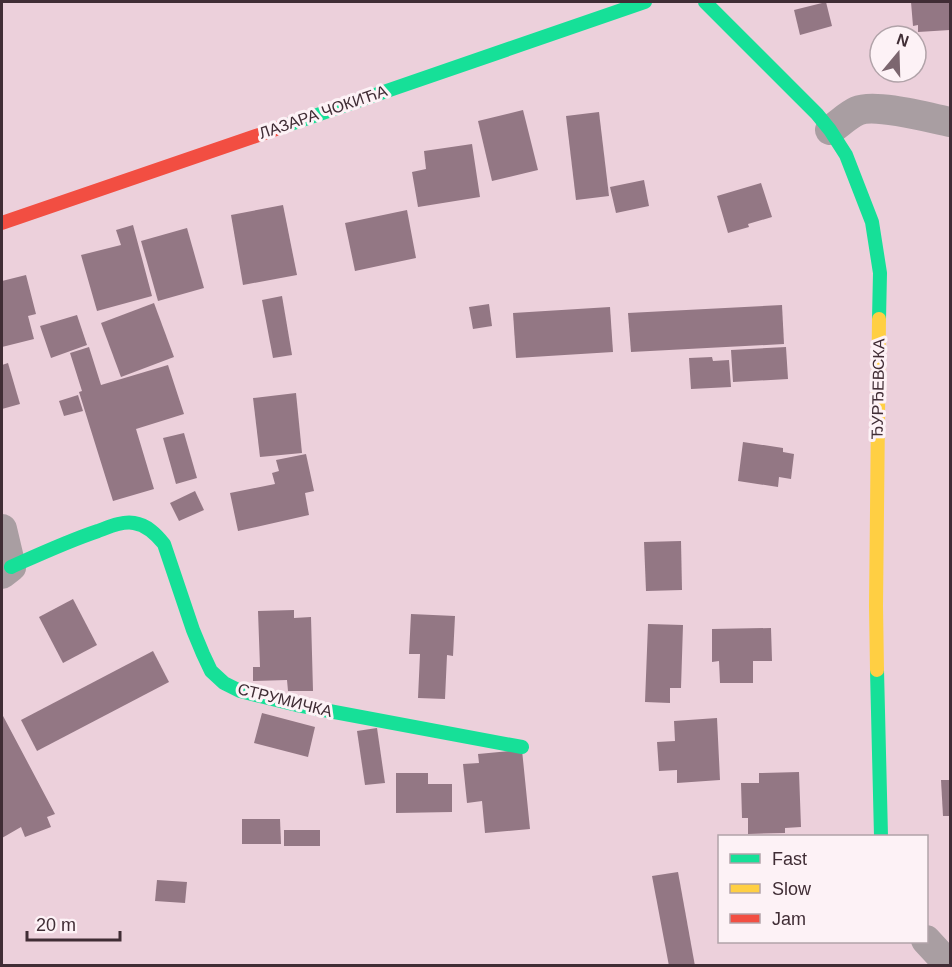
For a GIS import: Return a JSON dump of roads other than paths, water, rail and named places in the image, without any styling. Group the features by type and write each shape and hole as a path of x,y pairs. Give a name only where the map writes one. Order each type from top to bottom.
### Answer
{"street":[{"name":"ЛАЗАРА ЧОКИЋА","path":"2,223 645,2"},
{"name":"ЂУРЂЕВСКА","path":"705,2 817,114 830,130 846,155 872,222 880,273 876,606 881,835"},
{"path":"830,130 859,110 894,111 951,122"},
{"name":"СТРУМИЧКА","path":"6,571 84,536 113,526 126,523 146,527 164,544 203,654 211,671 224,683 240,691 297,705 522,747"},
{"path":"2,529 6,571"},
{"path":"928,941 950,966"}]}
